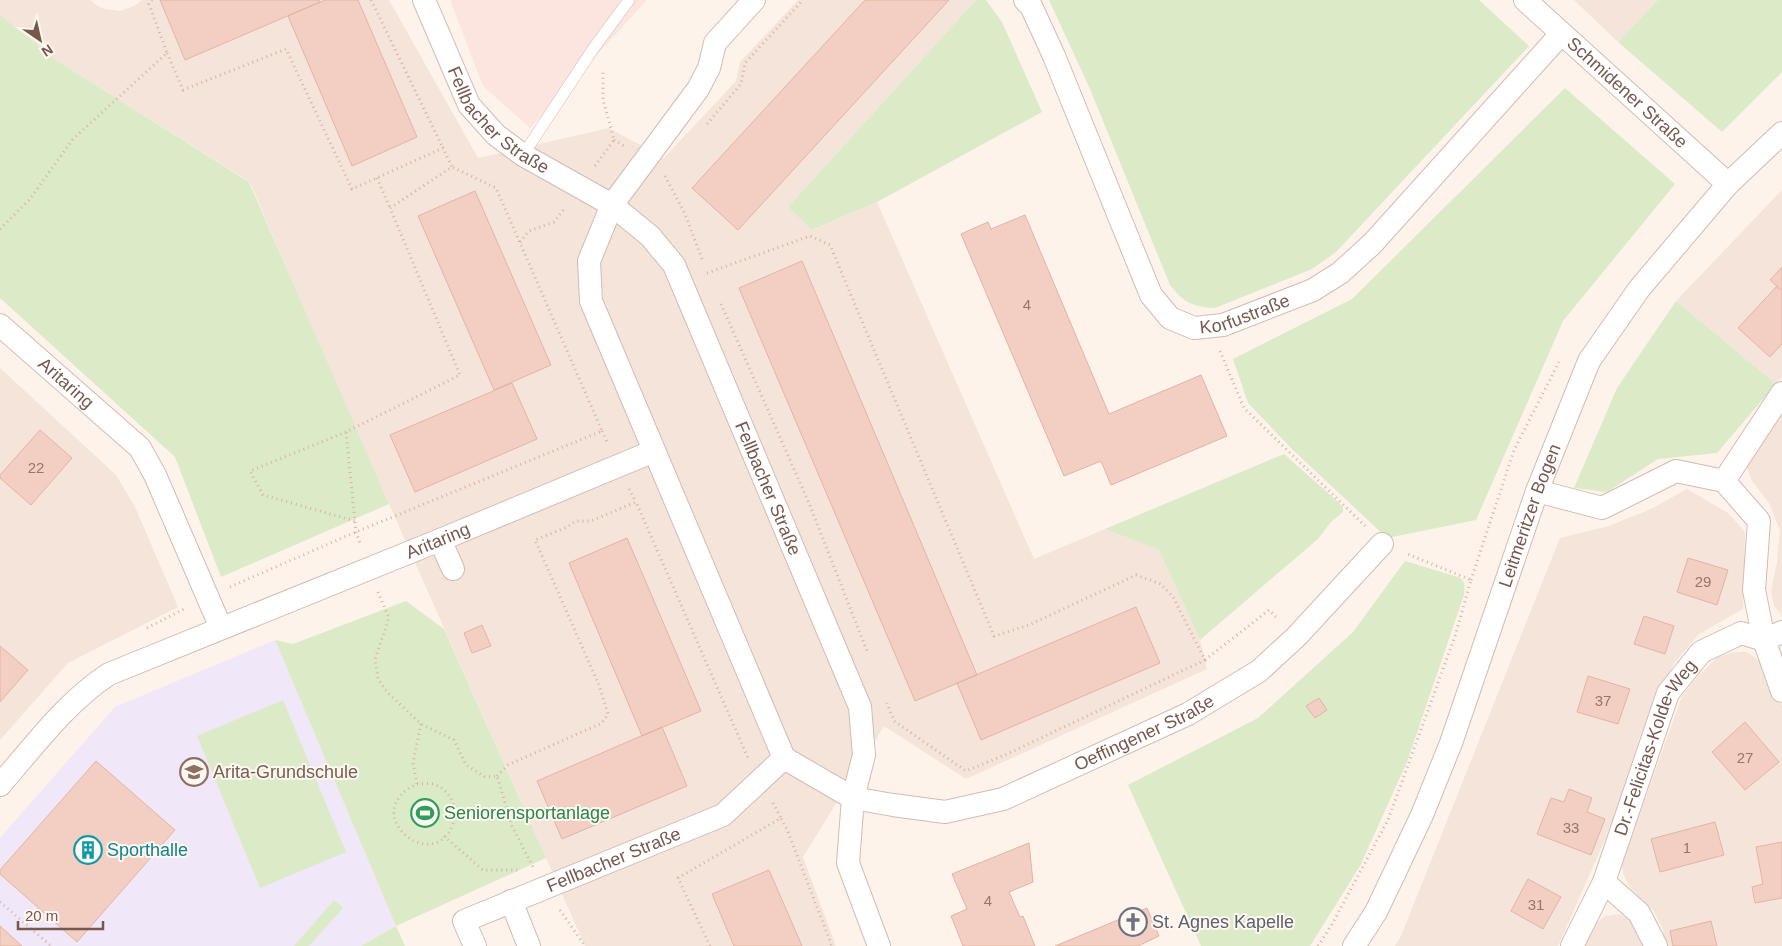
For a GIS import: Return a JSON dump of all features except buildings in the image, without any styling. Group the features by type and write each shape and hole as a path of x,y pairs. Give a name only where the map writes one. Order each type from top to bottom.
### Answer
{"street":[{"name":"Fellbacher Straße","path":"424,0 469,105 496,135 523,155 612,205 650,236 674,265 860,707 864,755 852,798 848,863 879,946"},
{"path":"754,0 715,43 709,68 698,89 612,205 589,261 591,301 784,758 852,798"},
{"name":"Korfustraße","path":"1026,0 1031,6 1054,56 1151,295 1170,318 1194,328 1223,325 1313,290 1340,273 1372,244 1561,34"},
{"name":"Schmidener Straße","path":"1525,0 1728,184"},
{"name":"Leitmeritzer Bogen","path":"1354,946 1376,912 1422,816 1451,743 1537,491 1590,361 1638,288 1728,184 1782,133"},
{"name":"Aritaring","path":"0,325 140,448 155,475 221,628"},
{"path":"1724,481 1782,393"},
{"name":"Aritaring","path":"0,785 67,709 90,686 109,674 440,540 654,450"},
{"path":"1537,491 1602,508 1676,470 1724,481 1759,521 1754,590 1773,636 1782,690"},
{"path":"440,540 452,570"},
{"name":"Oeffingener Straße","path":"852,798 893,806 945,812 1003,799 1188,714 1259,671 1296,637 1382,544"},
{"name":"Dr.-Felicitas-Kolde-Weg","path":"1572,946 1604,882 1668,693 1701,652 1740,633 1773,636"},
{"name":"Fellbacher Straße","path":"475,946 464,921 543,887 723,815 784,758"},
{"path":"1604,882 1639,913 1656,946"},
{"path":"510,901 529,946"}],"lane":[{"path":"523,155 593,49 629,0"}],"path":[{"path":"152,0 149,4 183,90 286,49 352,189 444,148"},
{"path":"141,632 208,596 356,532 602,431 496,188 452,167 371,0"},
{"path":"703,129 741,84 745,63 803,0"},
{"path":"0,229 30,200 73,139 167,53"},
{"path":"520,242 529,231 554,222 614,140 603,99 603,65"},
{"path":"390,208 452,167"},
{"path":"664,173 685,214 711,281"},
{"path":"355,521 263,495 250,471 346,432 460,375 377,178"},
{"path":"707,272 810,236 830,245 994,636 1029,625 1136,575 1161,584 1173,597 1205,660"},
{"path":"719,299 809,503 869,657"},
{"path":"1210,327 1244,408 1382,544 1471,580"},
{"path":"1318,946 1331,926 1388,820 1455,636 1471,580 1514,450 1561,358"},
{"path":"346,432 356,532 368,569 389,618 375,659 378,679 388,693 421,724 454,740 466,765 485,777 497,776 508,765 602,723 608,714 599,685 536,540 567,527 576,521 591,522 636,502 747,755 781,818 832,946"},
{"path":"887,703 894,721 966,771 1007,754 1205,660 1269,610 1296,637"},
{"path":"417,784 413,763 421,724"},
{"path":"497,776 512,826 543,887 586,946"},
{"path":"431,783 440,787 448,793 454,804 455,817 450,830 440,840 430,844 418,843 407,838 398,827 395,819 394,811 398,798 407,789 417,784 431,783"},
{"path":"710,946 678,878 781,818"},
{"path":"0,902 51,946"}],"shaded area":[{"path":"0,0 90,0 99,7 120,11 134,6 142,0 389,0 478,158 609,128 664,158 736,81 740,62 798,0 976,0 788,207 813,230 877,202 1034,559 1105,529 1159,550 1200,640 1207,669 966,779 884,726 803,857 836,946 585,946 335,382 250,182 59,62 0,15"},
{"path":"450,0 647,0 530,128 483,86"},
{"path":"1574,0 1658,0 1618,42"},
{"path":"1782,190 1782,377 1776,384 1676,301"},
{"path":"0,368 116,475 135,507 178,607 68,663 0,740"},
{"path":"1782,407 1782,615 1774,606 1771,591 1777,562 1780,530 1769,503 1752,481 1747,467 1755,449"},
{"path":"1687,489 1728,513 1745,532 1743,609 1699,634 1674,663 1639,739 1617,812 1558,946 1395,946 1401,936 1560,538 1609,526 1651,509"},
{"name":"Arita-Grundschule","path":"275,640 396,926 361,946 0,946 0,838 115,707"},
{"path":"1734,652 1747,652 1757,659 1763,667 1766,682 1782,706 1782,946 1666,946 1662,927 1653,910 1630,888 1623,873 1622,864 1682,696 1698,676 1718,657"},
{"path":"1619,914 1631,920 1645,946 1584,946 1594,925 1605,916"}],"green space":[{"path":"976,0 986,0 1002,22 1042,112 877,202 812,230 788,207"},
{"path":"1049,0 1479,0 1529,46 1336,252 1312,269 1215,308 1190,303 1170,285 1090,89"},
{"path":"1658,0 1782,0 1782,72 1722,132 1618,42"},
{"path":"0,15 59,62 249,182 389,504 221,577 175,457 0,298"},
{"path":"1565,88 1675,184 1563,321 1476,520 1387,538 1293,450 1248,403 1233,359 1352,299"},
{"path":"1676,301 1776,384 1717,453 1658,459 1607,492 1574,488 1617,388"},
{"path":"1284,454 1336,500 1343,507 1343,512 1331,522 1318,539 1200,640 1159,550 1105,529"},
{"path":"1405,561 1458,577 1462,580 1465,589 1407,762 1360,866 1310,946 1201,946 1128,785 1258,718 1353,632"},
{"path":"406,601 444,629 546,858 396,926 275,640 293,644"},
{"path":"283,700 346,852 260,888 197,736"},
{"path":"334,900 343,908 309,946 294,946"},
{"path":"396,926 405,946 361,946"}],"place":[{"name":"Arita-Grundschule","path":"194,772"},
{"name":"Seniorensportanlage","path":"425,813"},
{"name":"Sporthalle","path":"88,850"},
{"name":"St. Agnes Kapelle","path":"1133,922"}]}
